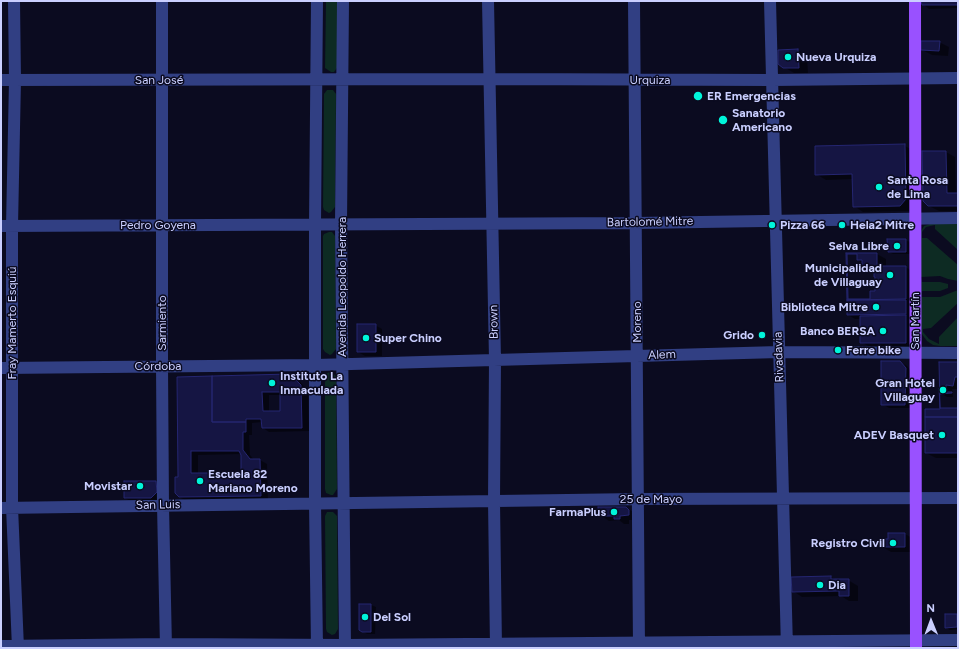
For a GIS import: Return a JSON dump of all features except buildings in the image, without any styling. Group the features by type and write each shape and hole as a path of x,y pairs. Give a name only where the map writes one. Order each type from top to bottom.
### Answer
{"main road":[{"name":"San Martín","path":"915,1 916,644"}],"street":[{"name":"Fray Mamerto Esquiú","path":"14,1 15,80 6,226 6,508 18,647"},
{"name":"Sarmiento","path":"162,1 162,366 166,646"},
{"path":"317,1 315,224 315,503 317,647"},
{"name":"Avenida Leopoldo Herrera","path":"343,1 341,224 345,647"},
{"name":"Brown","path":"488,1 495,360 494,501 496,646"},
{"name":"Moreno","path":"634,1 639,645"},
{"name":"Rivadavia","path":"770,1 787,645"},
{"name":"Urquiza","path":"342,79 772,80 958,78"},
{"name":"San José","path":"1,80 342,79"},
{"name":"Bartolomé Mitre","path":"341,224 636,223 958,218"},
{"name":"Pedro Goyena","path":"6,226 341,224"},
{"name":"Alem","path":"342,364 779,352 958,353"},
{"name":"Córdoba","path":"7,368 342,364"},
{"name":"25 de Mayo","path":"344,503 638,499 958,498"},
{"name":"San Luis","path":"6,508 344,503"},
{"path":"1,646 345,647 787,645 916,644 958,640"}],"green space":[{"path":"326,1 338,1 337,68 334,72 331,72 325,68"},
{"path":"327,90 333,90 336,94 335,207 329,213 324,210 323,207 324,94"},
{"path":"958,223 958,250 935,229 935,225 926,227 922,232 922,238 927,238 958,265 958,281 940,276 921,277 921,231 924,226 930,224"},
{"path":"329,232 332,232 335,236 336,349 330,355 323,349 323,236"},
{"path":"921,277 922,282 940,282 948,284 948,288 940,291 922,291 922,297 940,297 958,290 958,303 931,328 923,329 923,332 929,339 939,344 939,337 958,317 958,346 933,345 927,341 921,333"},
{"path":"330,372 336,376 337,489 333,495 326,493 325,489 325,374"},
{"path":"327,512 333,512 337,516 338,629 335,634 332,635 327,632 326,629 325,516"}],"place":[{"name":"Nueva Urquiza","path":"788,57"},
{"name":"ER Emergencias","path":"698,96"},
{"name":"Sanatorio Americano","path":"723,120"},
{"name":"Santa Rosa de Lima","path":"879,187"},
{"name":"Pizza 66","path":"772,225"},
{"name":"Hela2 Mitre","path":"842,225"},
{"name":"Selva Libre","path":"897,246"},
{"name":"Municipalidad de Villaguay","path":"890,275"},
{"name":"Biblioteca Mitre","path":"876,307"},
{"name":"Banco BERSA","path":"883,331"},
{"name":"Grido","path":"762,335"},
{"name":"Super Chino","path":"366,338"},
{"name":"Ferre bike","path":"838,350"},
{"name":"Instituto La Inmaculada","path":"272,383"},
{"name":"Gran Hotel Villaguay","path":"943,390"},
{"name":"ADEV Basquet","path":"942,435"},
{"name":"Escuela 82 Mariano Moreno","path":"200,481"},
{"name":"Movistar","path":"140,486"},
{"name":"FarmaPlus","path":"614,512"},
{"name":"Registro Civil","path":"893,543"},
{"name":"Dia","path":"820,585"},
{"name":"Del Sol","path":"365,617"}]}
